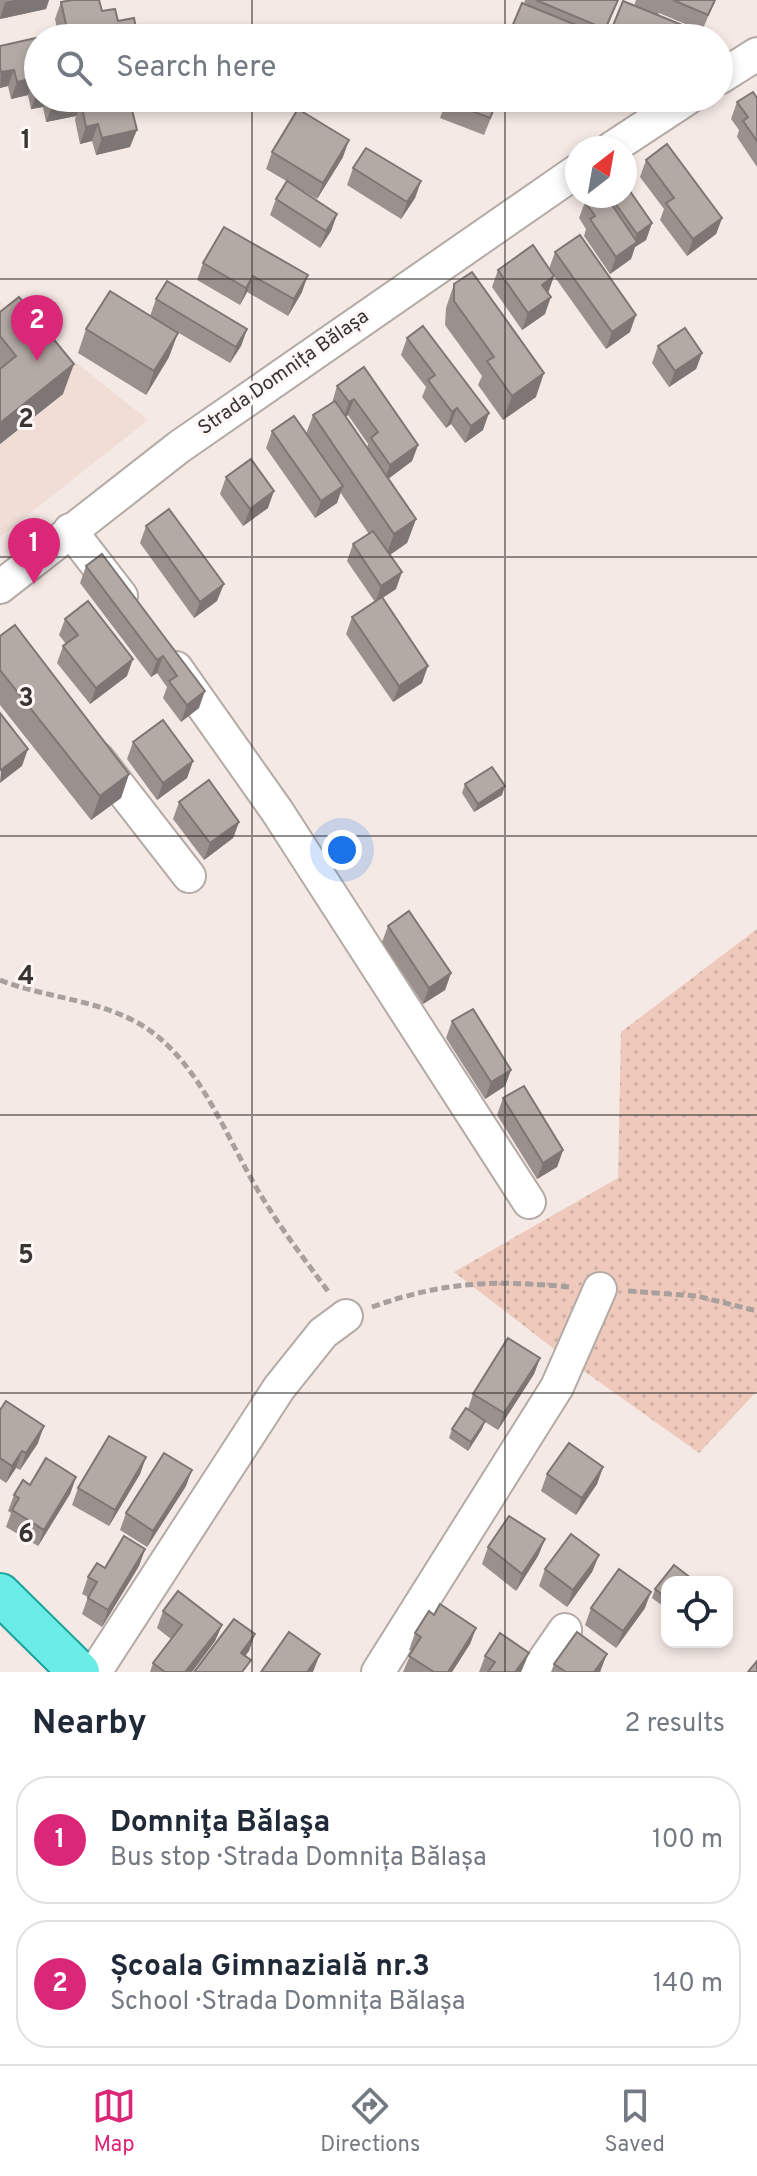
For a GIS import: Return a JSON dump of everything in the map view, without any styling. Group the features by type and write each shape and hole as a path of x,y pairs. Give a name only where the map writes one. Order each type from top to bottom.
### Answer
{"main road":[{"path":"0,1594 79,1672"}],"street":[{"path":"733,69 757,54"},
{"path":"630,136 667,112"},
{"name":"Strada Domnița Bălașa","path":"0,587 70,530 303,359 565,179"},
{"path":"70,530 213,717 286,824 529,1202"},
{"path":"77,731 189,876"},
{"path":"378,1672 557,1387 600,1289"},
{"path":"95,1672 279,1388 323,1333 346,1316"},
{"path":"536,1672 565,1630"}],"path":[{"path":"0,980 106,1007 142,1025 172,1049 195,1080 266,1204 346,1316 413,1292 497,1281 697,1296 757,1311"}],"shaded area":[{"path":"0,302 148,420 0,537"},
{"path":"757,929 757,1391 699,1453 567,1359 454,1272 618,1178 621,1032"}],"building":[{"path":"99,0 102,11 115,9 118,21 134,18 135,24 66,24 61,2"},
{"path":"536,0 618,0 607,24 593,24"},
{"path":"673,0 715,0 708,15"},
{"path":"623,1 680,24 614,24"},
{"path":"522,3 574,24 513,24"},
{"path":"24,41 24,80 17,82 14,70 1,72 0,46"},
{"path":"753,92 757,98 757,141 743,121 748,117 737,102"},
{"path":"83,112 132,112 137,130 102,138 98,124 86,127"},
{"path":"296,112 303,112 349,140 323,183 272,152"},
{"path":"474,112 492,112 490,118"},
{"path":"667,144 722,218 693,239 666,203 674,198 646,160"},
{"path":"366,148 421,181 407,202 353,168"},
{"path":"287,181 337,214 326,231 276,199"},
{"path":"637,201 652,223 637,234 619,208 637,208"},
{"path":"589,208 614,208 637,242 616,257 590,219 595,216"},
{"path":"224,227 308,275 294,299 253,276 246,288 203,263"},
{"path":"580,235 636,315 612,332 555,252"},
{"path":"533,245 554,276 542,285 551,297 528,313 498,270"},
{"path":"472,272 544,373 512,396 487,361 494,357 454,301 454,284"},
{"path":"167,281 247,329 236,347 156,299"},
{"path":"110,291 178,333 154,371 86,329"},
{"path":"19,297 74,364 0,423 0,369 16,356 0,336 0,312"},
{"path":"423,326 489,413 471,426 457,408 452,412 428,380 435,375 407,338"},
{"path":"685,328 702,353 675,371 658,346"},
{"path":"364,367 418,445 390,465 371,438 378,432 354,399 349,402 337,386"},
{"path":"335,401 416,519 394,534 313,415"},
{"path":"294,416 343,486 321,501 272,431"},
{"path":"251,459 274,491 250,509 226,477"},
{"path":"169,509 224,584 200,602 146,526"},
{"path":"373,531 402,572 381,586 353,544"},
{"path":"102,554 205,691 187,705 169,681 177,676 163,656 157,660 86,566"},
{"path":"382,597 428,666 399,686 352,617"},
{"path":"88,601 133,659 96,688 63,646 78,635 65,619"},
{"path":"15,625 129,774 100,796 0,670 0,636"},
{"path":"0,713 28,749 1,770 0,768"},
{"path":"163,720 193,761 163,783 133,742"},
{"path":"492,767 505,786 478,804 465,784"},
{"path":"209,780 239,822 210,843 179,802"},
{"path":"409,911 451,973 429,988 388,926"},
{"path":"473,1009 511,1070 491,1082 452,1021"},
{"path":"524,1086 563,1150 543,1163 503,1098"},
{"path":"508,1338 540,1358 504,1413 473,1394"},
{"path":"6,1401 44,1426 26,1453 22,1451 12,1466 0,1458 0,1410"},
{"path":"466,1408 485,1421 471,1442 452,1429"},
{"path":"109,1436 146,1457 115,1510 78,1488"},
{"path":"569,1443 603,1467 582,1498 547,1474"},
{"path":"164,1453 192,1470 153,1531 126,1513"},
{"path":"46,1458 76,1477 44,1530 12,1510 19,1498 14,1495 23,1480 30,1485"},
{"path":"509,1516 545,1539 522,1574 488,1547"},
{"path":"571,1534 599,1555 573,1590 545,1569"},
{"path":"124,1536 145,1549 108,1610 88,1598 97,1582 88,1577 97,1563 105,1568"},
{"path":"674,1565 688,1576 665,1576"},
{"path":"619,1569 651,1592 623,1631 591,1608"},
{"path":"178,1591 222,1625 185,1672 165,1672 153,1663 182,1625 163,1611"},
{"path":"440,1604 476,1628 448,1672 434,1672 409,1656 421,1637 415,1633 429,1611 434,1615"},
{"path":"234,1619 255,1634 241,1653 251,1660 242,1672 194,1672"},
{"path":"289,1632 320,1654 307,1672 261,1672"},
{"path":"577,1632 607,1654 594,1672 566,1672 554,1664"},
{"path":"500,1633 529,1653 515,1672 488,1672 495,1662 485,1656"},
{"path":"757,1661 757,1672 748,1672"}],"place":[{"name":"Școala Gimnazială nr.3","path":"37,361"},
{"name":"Domniţa Bălaşa","path":"34,584"}]}
